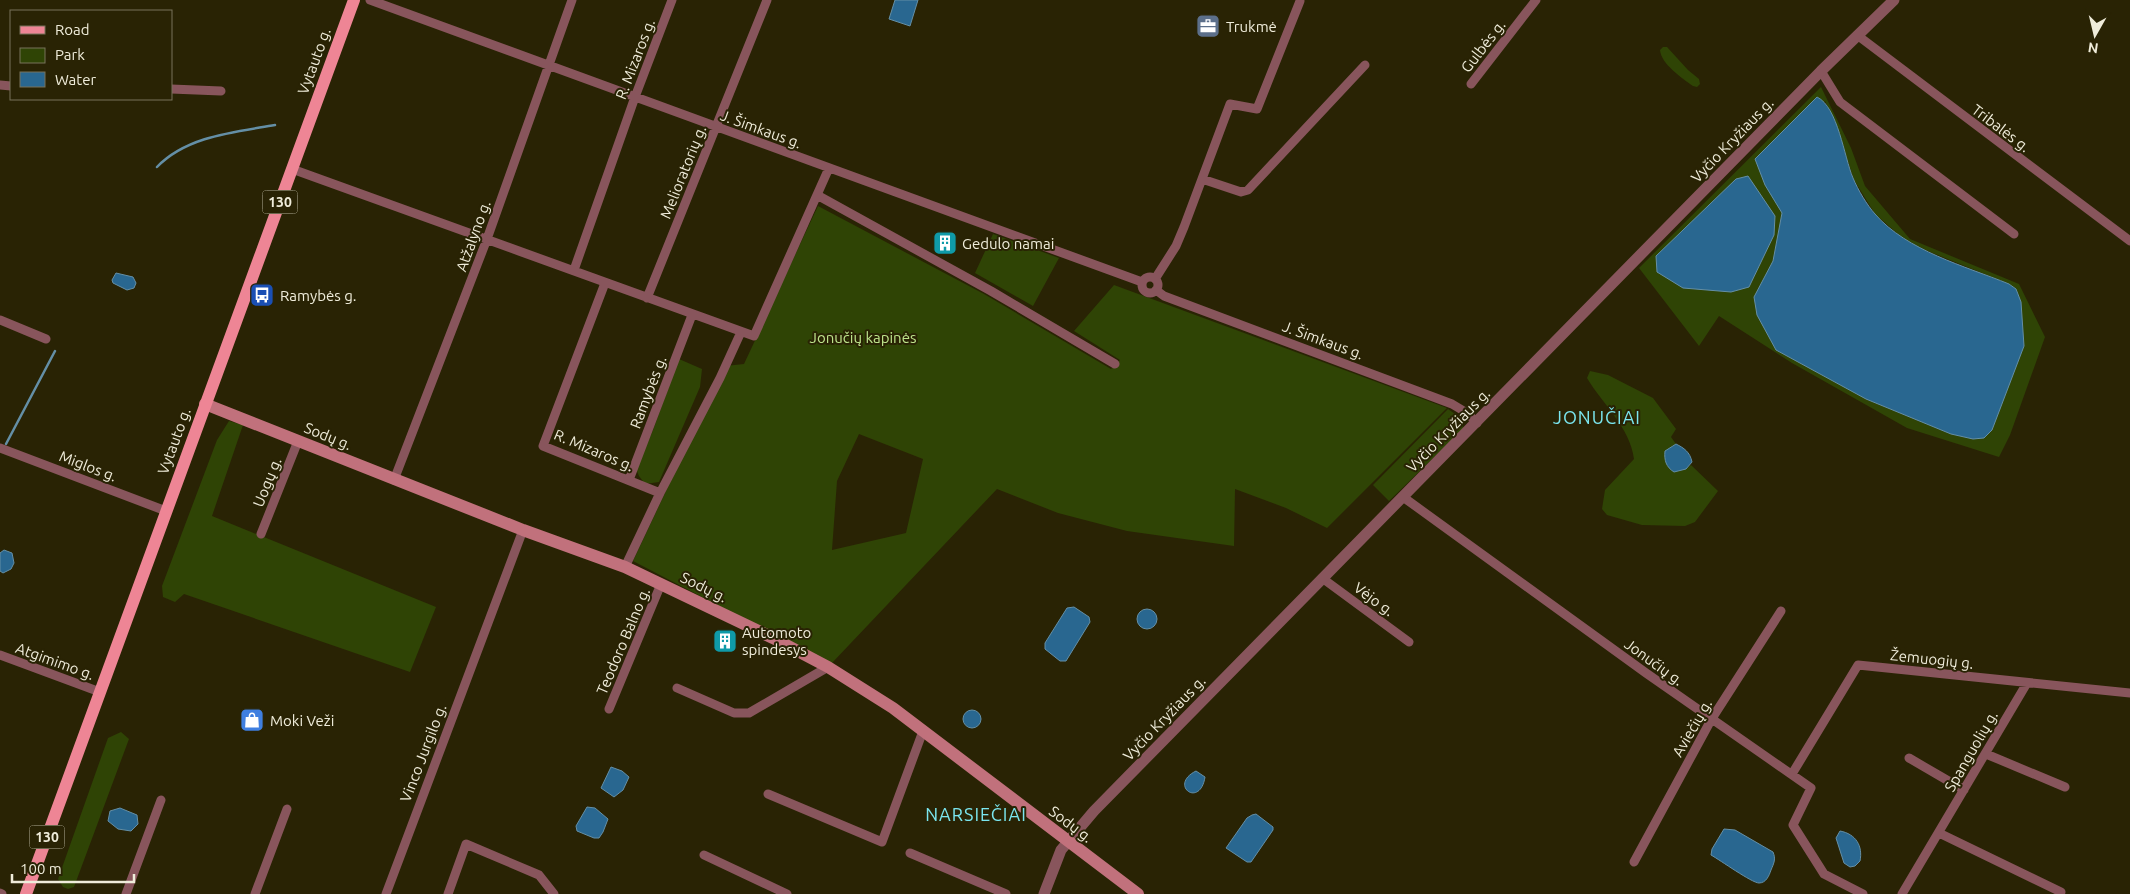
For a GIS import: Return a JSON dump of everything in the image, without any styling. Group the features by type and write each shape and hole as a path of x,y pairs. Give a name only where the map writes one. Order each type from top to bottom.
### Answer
{"main road":[{"name":"Vytauto g.","path":"26,894 354,0"},
{"name":"Sodų g.","path":"205,404 394,480 624,568 773,638 828,667 880,700 1138,894"}],"street":[{"name":"J. Šimkaus g.","path":"370,0 1142,282 1145,292 1152,293 1156,290 1164,296 1452,404 1477,422"},
{"name":"Atžalyno g.","path":"394,480 487,239 572,0"},
{"name":"R. Mizaros g.","path":"574,270 672,0"},
{"name":"Melioratorių g.","path":"647,298 766,0"},
{"name":"Gulbės g.","path":"1471,84 1536,0"},
{"name":"Vyčio Kryžiaus g.","path":"1044,894 1061,850 1094,811 1821,71 1894,0"},
{"path":"1155,279 1176,246 1230,104 1257,109 1300,1"},
{"name":"Tribalės g.","path":"1857,35 2130,241"},
{"path":"1202,179 1241,192 1248,190 1365,65"},
{"path":"1821,71 1840,102 2014,234"},
{"path":"172,89 221,91"},
{"path":"292,169 754,336 829,168"},
{"path":"817,194 991,291 1115,364"},
{"path":"1142,282 1148,277 1155,279 1158,285 1156,290"},
{"name":"R. Mizaros g.","path":"606,283 543,446 660,493"},
{"name":"Ramybės g.","path":"629,480 692,315"},
{"path":"0,320 46,339"},
{"path":"624,568 660,493 720,378 741,332"},
{"name":"Uogų g.","path":"261,534 298,441"},
{"name":"Miglos g.","path":"0,448 166,511"},
{"name":"Jonučių g.","path":"1403,497 1712,720 1811,788 1793,825 1824,874 1863,894"},
{"name":"Vinco Jurgilo g.","path":"386,894 523,530"},
{"name":"Vėjo g.","path":"1322,578 1409,642"},
{"name":"Teodoro Balno g.","path":"609,709 661,584"},
{"name":"Aviečių g.","path":"1634,862 1712,720 1781,611"},
{"name":"Atgimimo g.","path":"0,655 100,692"},
{"name":"Žemuogių g.","path":"1792,774 1858,665 2130,693"},
{"path":"677,688 734,713 749,713 828,667"},
{"name":"Spanguolių g.","path":"1902,894 2027,683"},
{"path":"768,794 882,842 923,731"},
{"path":"1986,754 2065,787"},
{"path":"1909,758 1964,790"},
{"path":"126,894 161,800"},
{"path":"255,894 287,809"},
{"path":"1939,833 2061,892"},
{"path":"448,894 466,844 539,875 554,894"},
{"path":"910,853 1006,894"},
{"path":"704,855 787,894"}],"green space":[{"path":"1663,47 1667,47 1699,79 1700,84 1697,87 1683,79 1668,65 1661,55 1660,50"},
{"path":"1821,87 1851,148 1865,186 1910,239 2019,284 2045,337 2010,435 1999,457 1907,428 1792,363 1719,316 1699,346 1639,268","holes":["1825,101 1835,122 1854,180 1875,214 1908,243 2009,284 2016,289 2021,302 2024,346 1973,439 1951,434 1866,399 1754,297 1773,261 1782,213","1774,235 1749,287 1683,287"]},
{"name":"Jonučių kapinės","path":"818,206 984,294 1111,369 1120,360 1074,331 1114,285 1447,408 1327,528 1286,508 1235,489 1234,546 1127,531 1058,513 997,489 831,664 633,561 725,366 744,364","holes":["859,434 923,459 906,533 832,550 837,481"]},
{"path":"993,234 1059,258 1033,306 975,273"},
{"path":"679,359 702,369 700,387 659,482 645,484 636,469 653,430"},
{"path":"1590,371 1608,375 1653,398 1676,429 1671,437 1676,444 1672,446 1674,472 1686,469 1691,465 1718,491 1695,522 1685,526 1642,525 1607,515 1602,509 1605,490 1634,459 1622,426 1587,378"},
{"path":"1448,409 1462,419 1463,429 1389,501 1373,485"},
{"path":"229,421 243,425 212,516 436,607 410,672 184,594 175,602 163,597 162,586 217,440"},
{"path":"121,732 129,739 74,887 68,889 63,887 58,879 108,738"}],"water":[{"path":"895,0 918,0 910,26 889,19"},
{"path":"1817,97 1824,102 1835,121 1853,178 1860,192 1872,210 1888,227 1920,248 2009,284 2016,289 2021,302 2024,346 1992,430 1984,438 1973,439 1951,434 1866,399 1776,350 1757,315 1754,297 1773,261 1782,213 1765,185 1755,159"},
{"path":"1748,176 1775,216 1774,235 1749,287 1731,292 1683,288 1657,272 1656,256 1736,179"},
{"path":"116,273 133,277 136,283 134,288 127,290 113,283 112,280"},
{"path":"1676,444 1686,451 1692,462 1686,469 1674,472 1666,463 1665,451"},
{"path":"4,550 12,553 14,563 11,569 3,573 0,571 0,553"},
{"path":"1074,607 1089,617 1090,622 1066,661 1060,661 1045,649 1045,643 1067,608"},
{"path":"1143,609 1151,609 1157,615 1157,623 1151,629 1143,629 1137,623 1137,615"},
{"path":"968,710 976,710 981,715 979,726 968,728 963,723 963,715"},
{"path":"611,767 622,771 629,777 623,790 614,797 601,788"},
{"path":"1196,771 1205,777 1202,787 1198,792 1193,793 1185,787 1185,782"},
{"path":"587,807 595,808 608,819 599,838 594,838 577,831 576,826"},
{"path":"120,808 137,815 138,824 131,831 118,829 108,821 110,811"},
{"path":"1256,814 1273,827 1273,830 1251,862 1247,862 1226,848 1247,818"},
{"path":"1724,829 1735,830 1773,852 1774,863 1769,875 1761,883 1755,882 1711,855 1712,849"},
{"path":"1840,831 1854,838 1859,846 1860,861 1855,866 1850,867 1844,863 1836,838"}],"waterway":[{"path":"157,167 182,148 197,142 228,133 275,125"},
{"path":"6,444 55,351"}],"place":[{"name":"Trukmė","path":"1208,26"},
{"name":"Gedulo namai","path":"945,243"},
{"name":"Ramybės g.","path":"262,295"},
{"name":"Automoto spindesys","path":"725,641"},
{"name":"Moki Veži","path":"252,720"}],"district":[{"name":"JONUČIAI","path":"1597,417"},
{"name":"NARSIEČIAI","path":"976,814"}]}
